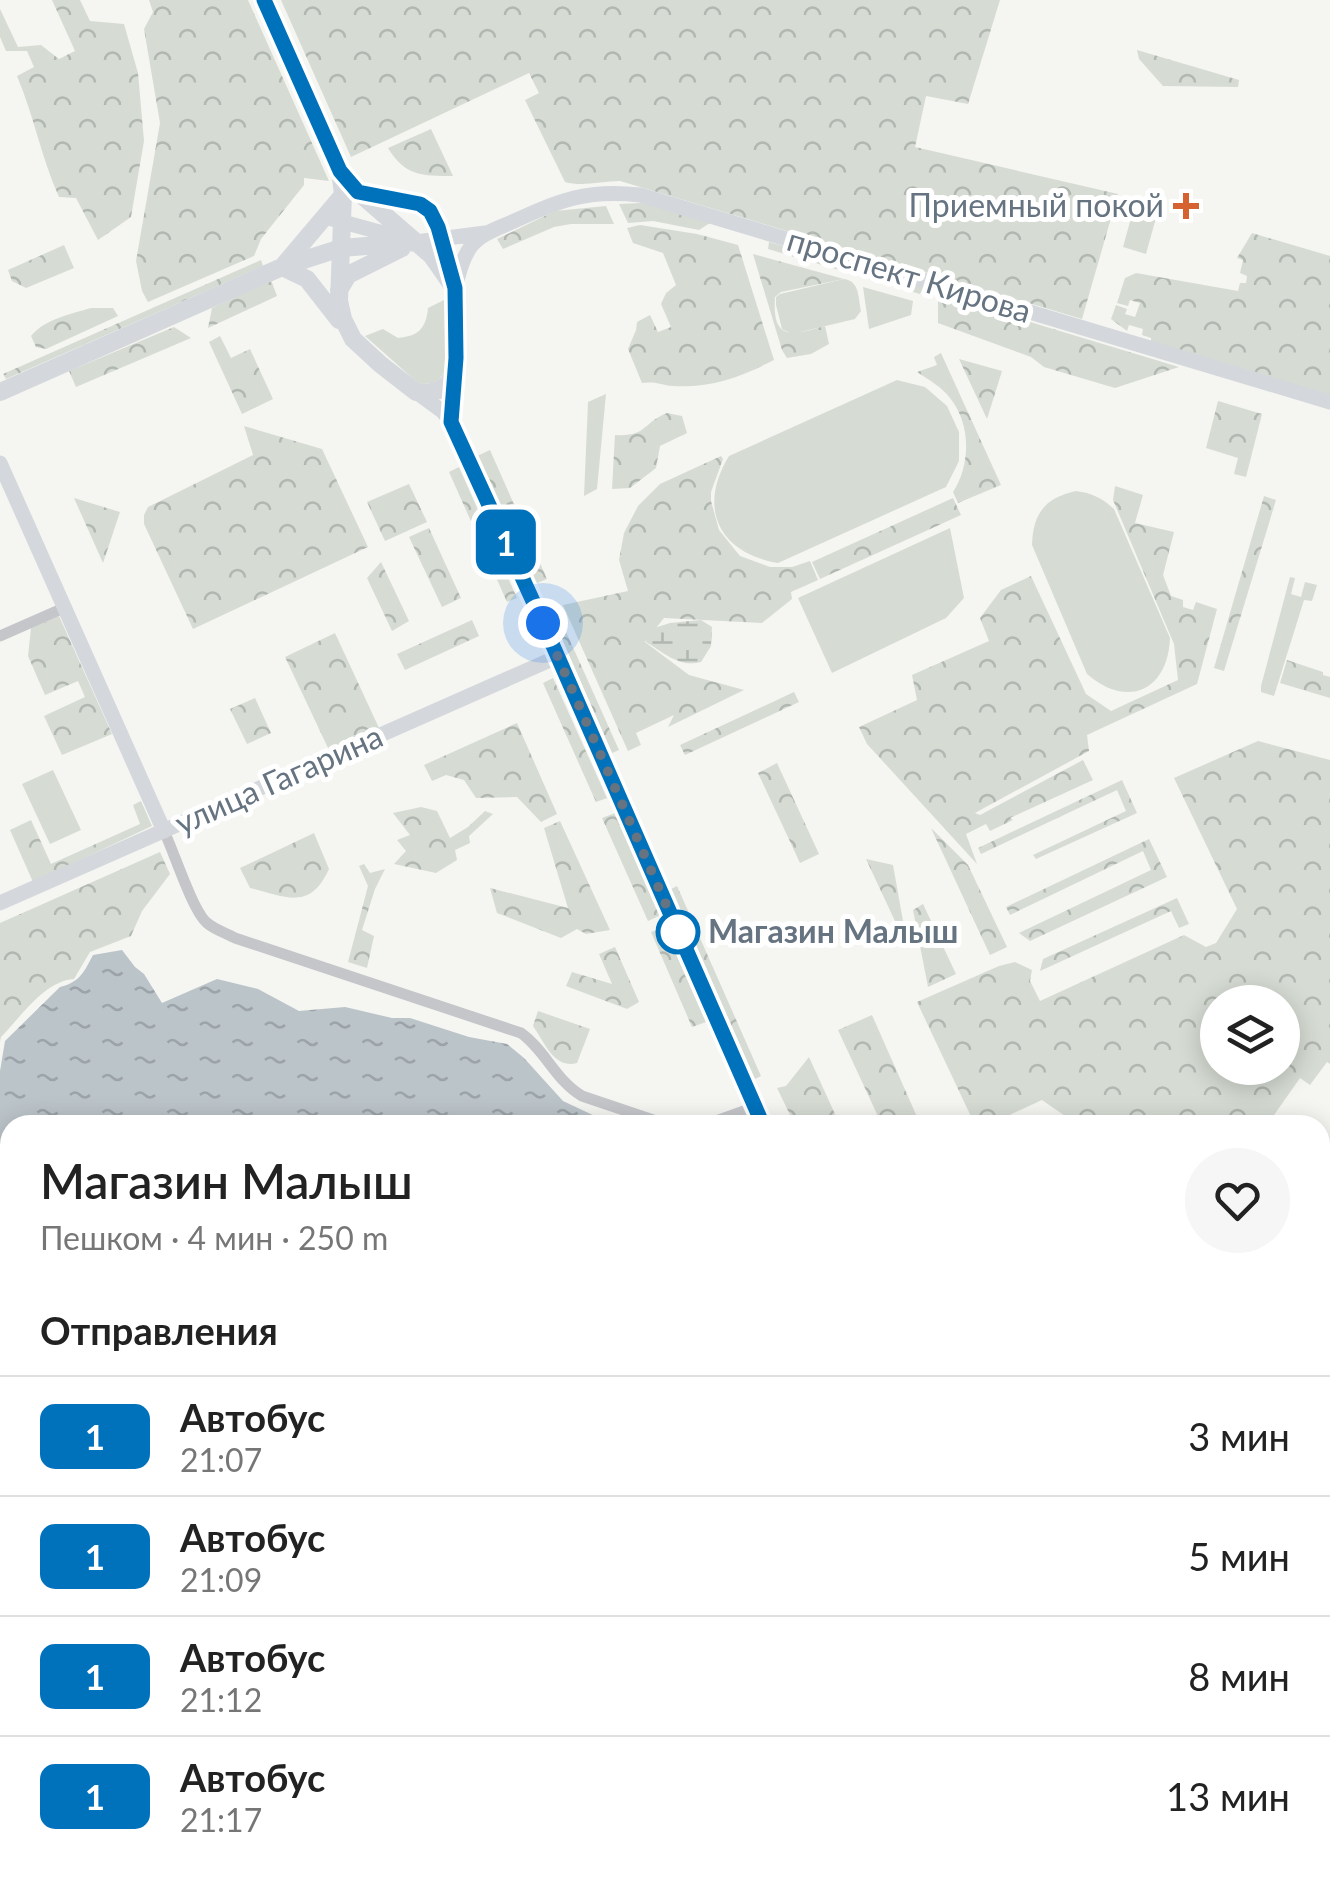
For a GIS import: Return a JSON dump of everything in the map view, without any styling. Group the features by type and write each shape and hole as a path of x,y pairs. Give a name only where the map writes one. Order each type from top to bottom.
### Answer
{"main road":[{"path":"264,0 350,193 432,256 455,288"},
{"name":"проспект Кирова","path":"489,232 579,196 608,192 640,196 1330,402"},
{"path":"282,266 333,220 350,193"},
{"path":"333,220 416,242"},
{"path":"333,220 342,248 340,311 353,339"},
{"path":"0,392 282,266 342,248 489,232"},
{"path":"451,422 455,288 470,247 489,232"},
{"path":"339,290 354,270 416,242"},
{"path":"282,266 307,279 353,339 451,422 758,1115"},
{"path":"416,392 439,390 448,384 455,371"},
{"path":"0,463 164,831"},
{"name":"улица Гагарина","path":"0,903 557,656"}],"street":[{"path":"0,636 66,607"},
{"path":"164,831 196,908 216,929 521,1033 536,1045 570,1090 638,1115"},
{"path":"732,1115 754,1107"}],"green space":[{"path":"52,0 80,0 90,21 124,24 138,73 144,141 131,217 98,240 76,198 59,197 53,182 17,76 34,67 27,51 6,51 0,37 0,9 18,47 41,45 59,59 75,51"},
{"path":"149,0 248,0 329,181 304,178 304,185 261,239 254,256 148,302 136,261 160,123 144,29 153,12"},
{"path":"281,0 1000,0 968,104 926,96 915,147 1118,194 1082,319 620,181 565,182 525,100 539,93 529,73 351,157"},
{"path":"1137,50 1239,80 1238,87 1163,86 1139,59"},
{"path":"431,129 453,176 415,173 388,148"},
{"path":"1136,200 1159,207 1146,254 1123,247"},
{"path":"640,203 710,223 699,230 653,221 628,223 619,204"},
{"path":"606,206 614,224 554,227 503,249 497,239 555,211"},
{"path":"640,225 738,245 774,360 714,383 642,383 628,349 637,322 650,315 658,332 671,327 661,304 676,285 663,253 633,243 627,228"},
{"path":"1252,233 1330,256 1330,395 1151,343 1151,338 1142,335 1143,329 1129,325 1127,331 1111,319 1116,305 1135,317 1140,303 1117,303 1125,278 1136,273 1238,291 1247,276 1240,273 1243,260 1237,258"},
{"path":"769,242 924,286 920,294 768,249"},
{"path":"64,245 74,268 26,288 12,281 8,270"},
{"path":"753,254 844,279 781,292 775,297 781,328 794,333 825,326 829,344 811,354 787,358"},
{"path":"261,260 263,266 6,379 3,374"},
{"path":"844,279 853,283 857,291 861,311 855,319 792,334 782,329 776,297"},
{"path":"271,280 277,296 208,328 212,308"},
{"path":"863,287 913,301 911,315 869,329"},
{"path":"938,294 1179,367 1115,388 1044,367 1031,357 938,323"},
{"path":"444,300 446,367 436,381 418,383 365,336 383,329 398,338 411,335 423,326 428,308"},
{"path":"91,308 113,308 118,316 46,349 36,347 31,336 43,325"},
{"path":"174,327 191,338 76,387 69,371"},
{"path":"220,336 231,358 250,349 273,399 242,414 209,342"},
{"path":"941,353 1001,485 958,503 953,492 965,457 962,420 947,394 917,372 937,365 934,357"},
{"path":"959,359 1002,371 987,419"},
{"path":"897,380 925,387 947,406 959,432 959,461 946,487 778,563 758,558 728,538 719,525 715,493 729,456"},
{"path":"606,394 597,489 584,496 588,402"},
{"path":"1218,401 1262,414 1246,477 1234,474 1238,458 1206,448"},
{"path":"667,413 682,416 687,433 660,446 656,468 630,488 612,489 615,435 639,432"},
{"path":"244,426 322,449 368,547 193,629 144,524 144,515 148,507 253,455"},
{"path":"490,450 547,579 535,584 477,456"},
{"path":"721,456 711,492 719,530 740,556 770,567 792,567 810,561 818,580 791,592 792,599 762,623 664,618 645,642 689,675 744,690 668,727 674,715 636,733 641,745 628,751 563,605 628,591 619,560 624,533 638,506 660,484"},
{"path":"459,467 517,598 507,602 449,472"},
{"path":"409,484 427,522 385,541 367,502"},
{"path":"1115,486 1143,495 1135,523 1174,532 1163,575 1171,596 1183,600 1183,607 1193,610 1196,602 1217,609 1197,684 1087,735 1089,751 975,813 980,815 1083,760 1093,780 990,831 986,824 966,834 977,864 867,744 859,727 917,700 912,675 989,641 980,618 1001,590 1031,576 1086,694 1111,711 1178,680 1174,644 1113,500"},
{"path":"1076,491 1096,497 1114,509 1170,638 1162,671 1143,689 1117,691 1087,674 1032,545 1035,524 1043,509 1056,498"},
{"path":"1264,496 1276,500 1224,671 1214,668"},
{"path":"74,498 120,512 103,563"},
{"path":"953,498 961,515 820,579 812,562"},
{"path":"429,528 461,598 442,607 409,537"},
{"path":"950,528 964,598 946,618 832,673 798,598"},
{"path":"381,562 409,621 392,631 367,578"},
{"path":"1290,577 1295,578 1291,594 1301,597 1305,582 1317,585 1312,601 1304,600 1274,696 1261,692 1261,686"},
{"path":"554,605 619,750 612,753 548,608"},
{"path":"59,616 112,734 62,755 44,716 85,697 78,681 45,695 28,656 31,628"},
{"path":"472,620 479,636 405,670 397,654"},
{"path":"701,620 712,627 711,646 701,662 678,661 646,642 648,630"},
{"path":"335,633 379,728 329,750 285,657"},
{"path":"1287,660 1330,677 1330,698 1280,683"},
{"path":"553,678 607,798 596,802 543,683"},
{"path":"794,692 799,702 685,755 680,745"},
{"path":"255,698 271,733 247,744 230,709"},
{"path":"517,723 557,814 541,822 517,797 476,798 464,780 446,775 432,781 424,765"},
{"path":"1258,741 1330,760 1330,1064 1327,1062 1310,1085 1300,1078 1300,985 1200,985 1200,1085 1295,1085 1274,1115 1064,1115 1042,1100 1010,1115 970,1115 917,1002 1015,962 1032,970 1030,981 1040,1001 1184,935 1206,947 1216,943 1237,909 1174,778"},
{"path":"777,763 819,854 800,863 758,773"},
{"path":"53,770 81,830 50,844 22,784"},
{"path":"1122,780 1137,813 1036,859 1033,855 1126,811 1117,790 981,854 978,848"},
{"path":"141,801 152,826 33,882 10,830 31,820 51,864 140,824 133,805"},
{"path":"421,807 437,811 450,838 485,811 493,814 469,836 470,843 455,850 457,860 436,873 394,864 406,851 397,840 410,835 393,813"},
{"path":"615,813 661,915 648,921 602,818"},
{"path":"560,821 610,930 586,934 577,929 561,938 497,913 490,888 568,908 544,828"},
{"path":"931,828 968,865 1007,947 990,955"},
{"path":"314,833 329,869 314,891 296,898 250,888 240,868"},
{"path":"1149,839 1167,877 1030,941 1019,933 1151,870 1143,851 1010,915 1006,907"},
{"path":"160,852 170,874 142,911 131,936 90,952 74,979 43,993 0,1042 0,923"},
{"path":"866,859 893,865 908,949"},
{"path":"364,864 370,873 385,869 362,930 374,936 367,968 348,962 368,886 359,866"},
{"path":"677,886 761,1076 755,1079 671,889"},
{"path":"1177,898 1189,924 1179,928 1171,911 1040,971 1043,959"},
{"path":"923,904 956,974 928,987 913,910"},
{"path":"657,930 665,948 672,945 706,1022 692,1027 651,932"},
{"path":"615,947 639,1002 627,1009 566,986 572,972 612,984 599,954"},
{"path":"538,1011 590,1029 577,1063 562,1062 551,1053 533,1026"},
{"path":"872,1015 916,1115 877,1115 838,1030"},
{"path":"809,1057 835,1115 790,1115 777,1088 786,1086"}],"water":[{"path":"122,950 144,974 162,1003 217,979 258,989 299,1011 345,1007 392,1018 410,1018 469,1037 507,1044 563,1101 593,1115 0,1115 5,1041 60,987 81,976 93,955"}],"bus line":[{"name":"1","path":"264,0 340,171 358,192 420,204 430,211 438,227 455,288 456,358 451,422 759,1115"}],"place":[{"name":"Приемный покой","path":"1186,206"},
{"name":"Магазин Малыш","path":"678,932"}],"route":[{"path":"543,623 678,932"}]}
